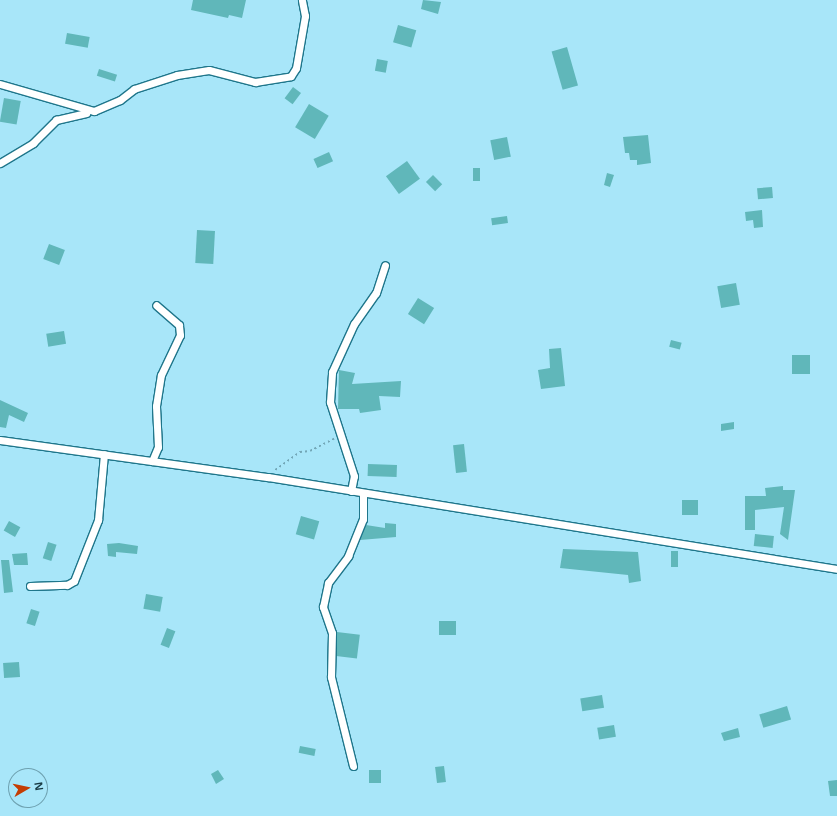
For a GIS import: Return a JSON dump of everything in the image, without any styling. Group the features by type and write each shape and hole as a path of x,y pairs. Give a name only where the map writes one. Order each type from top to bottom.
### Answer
{"street":[{"path":"0,163 33,143 56,120 94,111 120,100 134,89 177,75 209,70 255,82 291,76 296,68 305,16 302,0"},
{"path":"0,84 94,111"},
{"path":"351,491 354,476 339,435 330,402 332,372 354,324 376,293 386,265"},
{"path":"152,461 158,447 156,406 161,375 180,335 179,325 156,305"},
{"path":"0,440 268,477 837,569"},
{"path":"30,586 67,585 74,581 98,520 104,454"},
{"path":"353,766 344,716 331,677 332,633 323,607 328,583 348,556 363,519 362,493"}],"path":[{"path":"268,477 300,452 310,451 339,435"}],"building":[{"path":"193,0 246,0 242,18 229,15 228,18 191,10"},
{"path":"423,0 441,2 438,14 421,9"},
{"path":"398,25 416,30 411,48 393,42"},
{"path":"67,33 90,37 88,48 65,44"},
{"path":"567,47 578,85 563,90 552,51"},
{"path":"377,59 388,61 386,73 375,71"},
{"path":"99,69 117,75 115,82 97,76"},
{"path":"293,87 301,93 293,104 285,98"},
{"path":"4,98 21,101 17,125 0,122"},
{"path":"309,104 329,116 315,139 295,127"},
{"path":"648,135 651,163 637,165 637,160 630,160 629,153 625,153 623,137"},
{"path":"507,137 511,157 494,160 490,140"},
{"path":"329,152 333,161 318,168 313,159"},
{"path":"407,161 420,179 399,194 386,176"},
{"path":"473,168 480,168 480,181 473,181"},
{"path":"607,173 614,175 610,187 604,185"},
{"path":"433,175 442,184 435,191 426,182"},
{"path":"772,187 773,198 758,199 757,188"},
{"path":"762,210 763,227 754,228 753,220 746,221 745,212"},
{"path":"507,216 508,223 492,225 491,218"},
{"path":"197,230 215,231 213,264 195,263"},
{"path":"49,244 65,250 59,265 43,259"},
{"path":"736,283 740,305 721,308 717,286"},
{"path":"418,298 434,308 424,324 408,314"},
{"path":"64,331 66,344 48,347 46,334"},
{"path":"671,340 682,343 680,350 669,347"},
{"path":"561,348 565,386 541,389 538,370 550,368 549,349"},
{"path":"792,355 810,355 810,374 792,374"},
{"path":"339,370 355,373 352,384 401,381 400,397 379,396 381,410 360,413 359,409 338,409"},
{"path":"0,400 28,413 24,422 9,415 6,428 0,427"},
{"path":"734,422 734,429 721,431 721,424"},
{"path":"464,444 467,472 456,473 453,445"},
{"path":"368,464 397,465 397,477 368,476"},
{"path":"783,486 783,490 795,490 788,540 780,534 784,507 755,510 755,530 745,530 745,496 766,496 765,488"},
{"path":"682,500 698,500 698,515 682,515"},
{"path":"301,516 319,521 314,540 296,534"},
{"path":"9,521 20,527 15,537 4,531"},
{"path":"385,523 396,524 396,537 360,540 366,525 385,528"},
{"path":"755,534 774,536 773,548 754,546"},
{"path":"48,542 57,545 51,561 43,558"},
{"path":"119,543 138,546 137,554 116,552 116,557 108,556 107,544"},
{"path":"563,549 638,552 641,581 629,583 628,575 560,568"},
{"path":"671,551 678,551 678,567 671,567"},
{"path":"27,553 28,565 14,565 12,554"},
{"path":"1,560 9,560 13,592 4,593"},
{"path":"146,594 163,597 160,612 143,609"},
{"path":"31,609 40,612 35,626 26,623"},
{"path":"439,621 456,621 456,635 439,635"},
{"path":"167,628 175,631 169,648 161,645"},
{"path":"337,632 360,635 357,659 334,656"},
{"path":"19,662 20,677 4,678 3,663"},
{"path":"602,695 604,708 582,711 580,698"},
{"path":"787,706 791,719 763,728 759,714"},
{"path":"614,725 616,737 599,740 597,728"},
{"path":"738,728 740,737 724,741 721,733"},
{"path":"300,746 316,749 314,756 299,753"},
{"path":"444,766 446,782 437,783 435,767"},
{"path":"218,770 224,779 216,784 211,774"},
{"path":"369,770 381,770 381,783 369,783"},
{"path":"837,780 837,796 830,796 828,781"}]}
